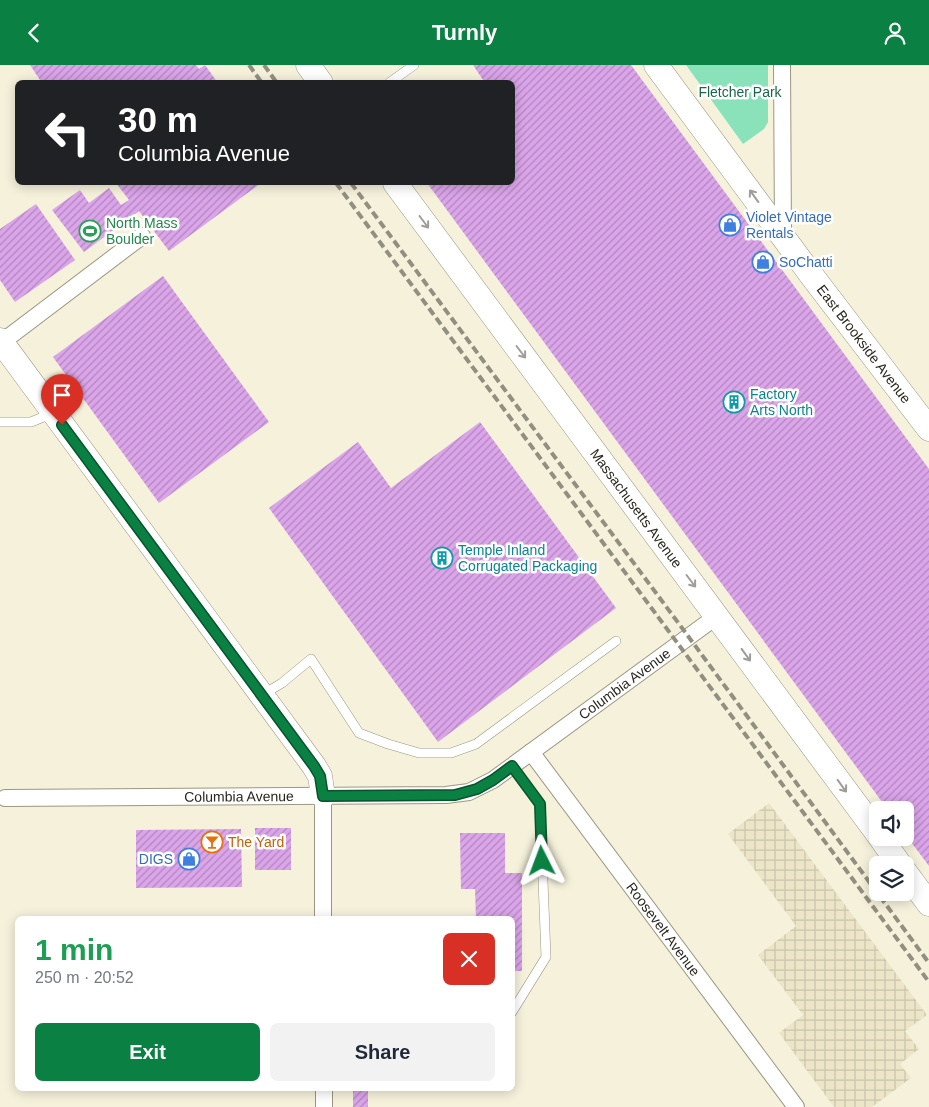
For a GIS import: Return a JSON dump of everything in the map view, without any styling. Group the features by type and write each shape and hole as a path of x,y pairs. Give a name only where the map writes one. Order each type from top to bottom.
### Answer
{"street":[{"path":"308,65 319,80"},
{"name":"East Brookside Avenue","path":"656,65 929,429"},
{"path":"782,65 783,235"},
{"name":"Massachusetts Avenue","path":"396,185 869,822"},
{"path":"142,236 1,341 319,773 323,796 323,916"},
{"name":"Columbia Avenue","path":"4,799 455,795 477,789 493,780 717,616"},
{"name":"Roosevelt Avenue","path":"532,752 796,1107"},
{"path":"914,884 929,904"},
{"path":"324,1091 324,1107"}],"lane":[{"path":"393,80 414,65"},
{"path":"0,422 31,422 53,413"},
{"path":"262,695 282,683 311,659 359,733 419,753 451,753 476,744 616,641"},
{"path":"512,766 540,804 546,957 515,1007"}],"shaded area":[{"path":"769,803 927,1015 905,1031 919,1049 900,1064 911,1078 872,1107 834,1107 779,1033 803,1015 758,955 796,926 728,834"}],"green space":[{"name":"Fletcher Park","path":"686,65 768,65 768,122 764,129 743,144"}],"building":[{"path":"30,65 196,65 199,69 205,65 216,80 40,80"},
{"name":"Factory Arts North","path":"473,65 631,65 929,469 929,866 914,846 914,801 881,801 428,185 515,185 515,80 483,80"},
{"name":"North Mass Boulder","path":"118,185 258,185 169,251 139,211 84,252 52,210 80,190 89,203 109,188 121,205 129,200"},
{"path":"36,204 75,260 15,302 0,280 0,229"},
{"path":"163,276 269,422 159,503 53,357"},
{"name":"Temple Inland Corrugated Packaging","path":"480,422 616,608 438,742 269,508 358,442 391,488"},
{"path":"255,828 291,828 291,870 255,870"},
{"name":"DIGS","path":"241,829 242,887 136,888 136,830"},
{"path":"460,833 505,833 505,873 522,873 522,971 515,971 515,916 476,916 475,889 461,889"},
{"path":"353,1091 368,1091 368,1107 353,1107"}],"railway":[{"path":"249,65 260,80"},
{"path":"264,65 275,80"},
{"path":"337,185 929,982"},
{"path":"352,185 929,963"}],"place":[{"name":"Violet Vintage Rentals","path":"730,225"},
{"name":"North Mass Boulder","path":"90,231"},
{"name":"SoChatti","path":"763,262"},
{"name":"Factory Arts North","path":"734,402"},
{"name":"Temple Inland Corrugated Packaging","path":"442,558"},
{"name":"The Yard","path":"212,842"},
{"name":"DIGS","path":"189,859"}],"route":[{"path":"62,425 319,773 323,796 455,795 477,789 512,766 540,804 542,861"}]}
